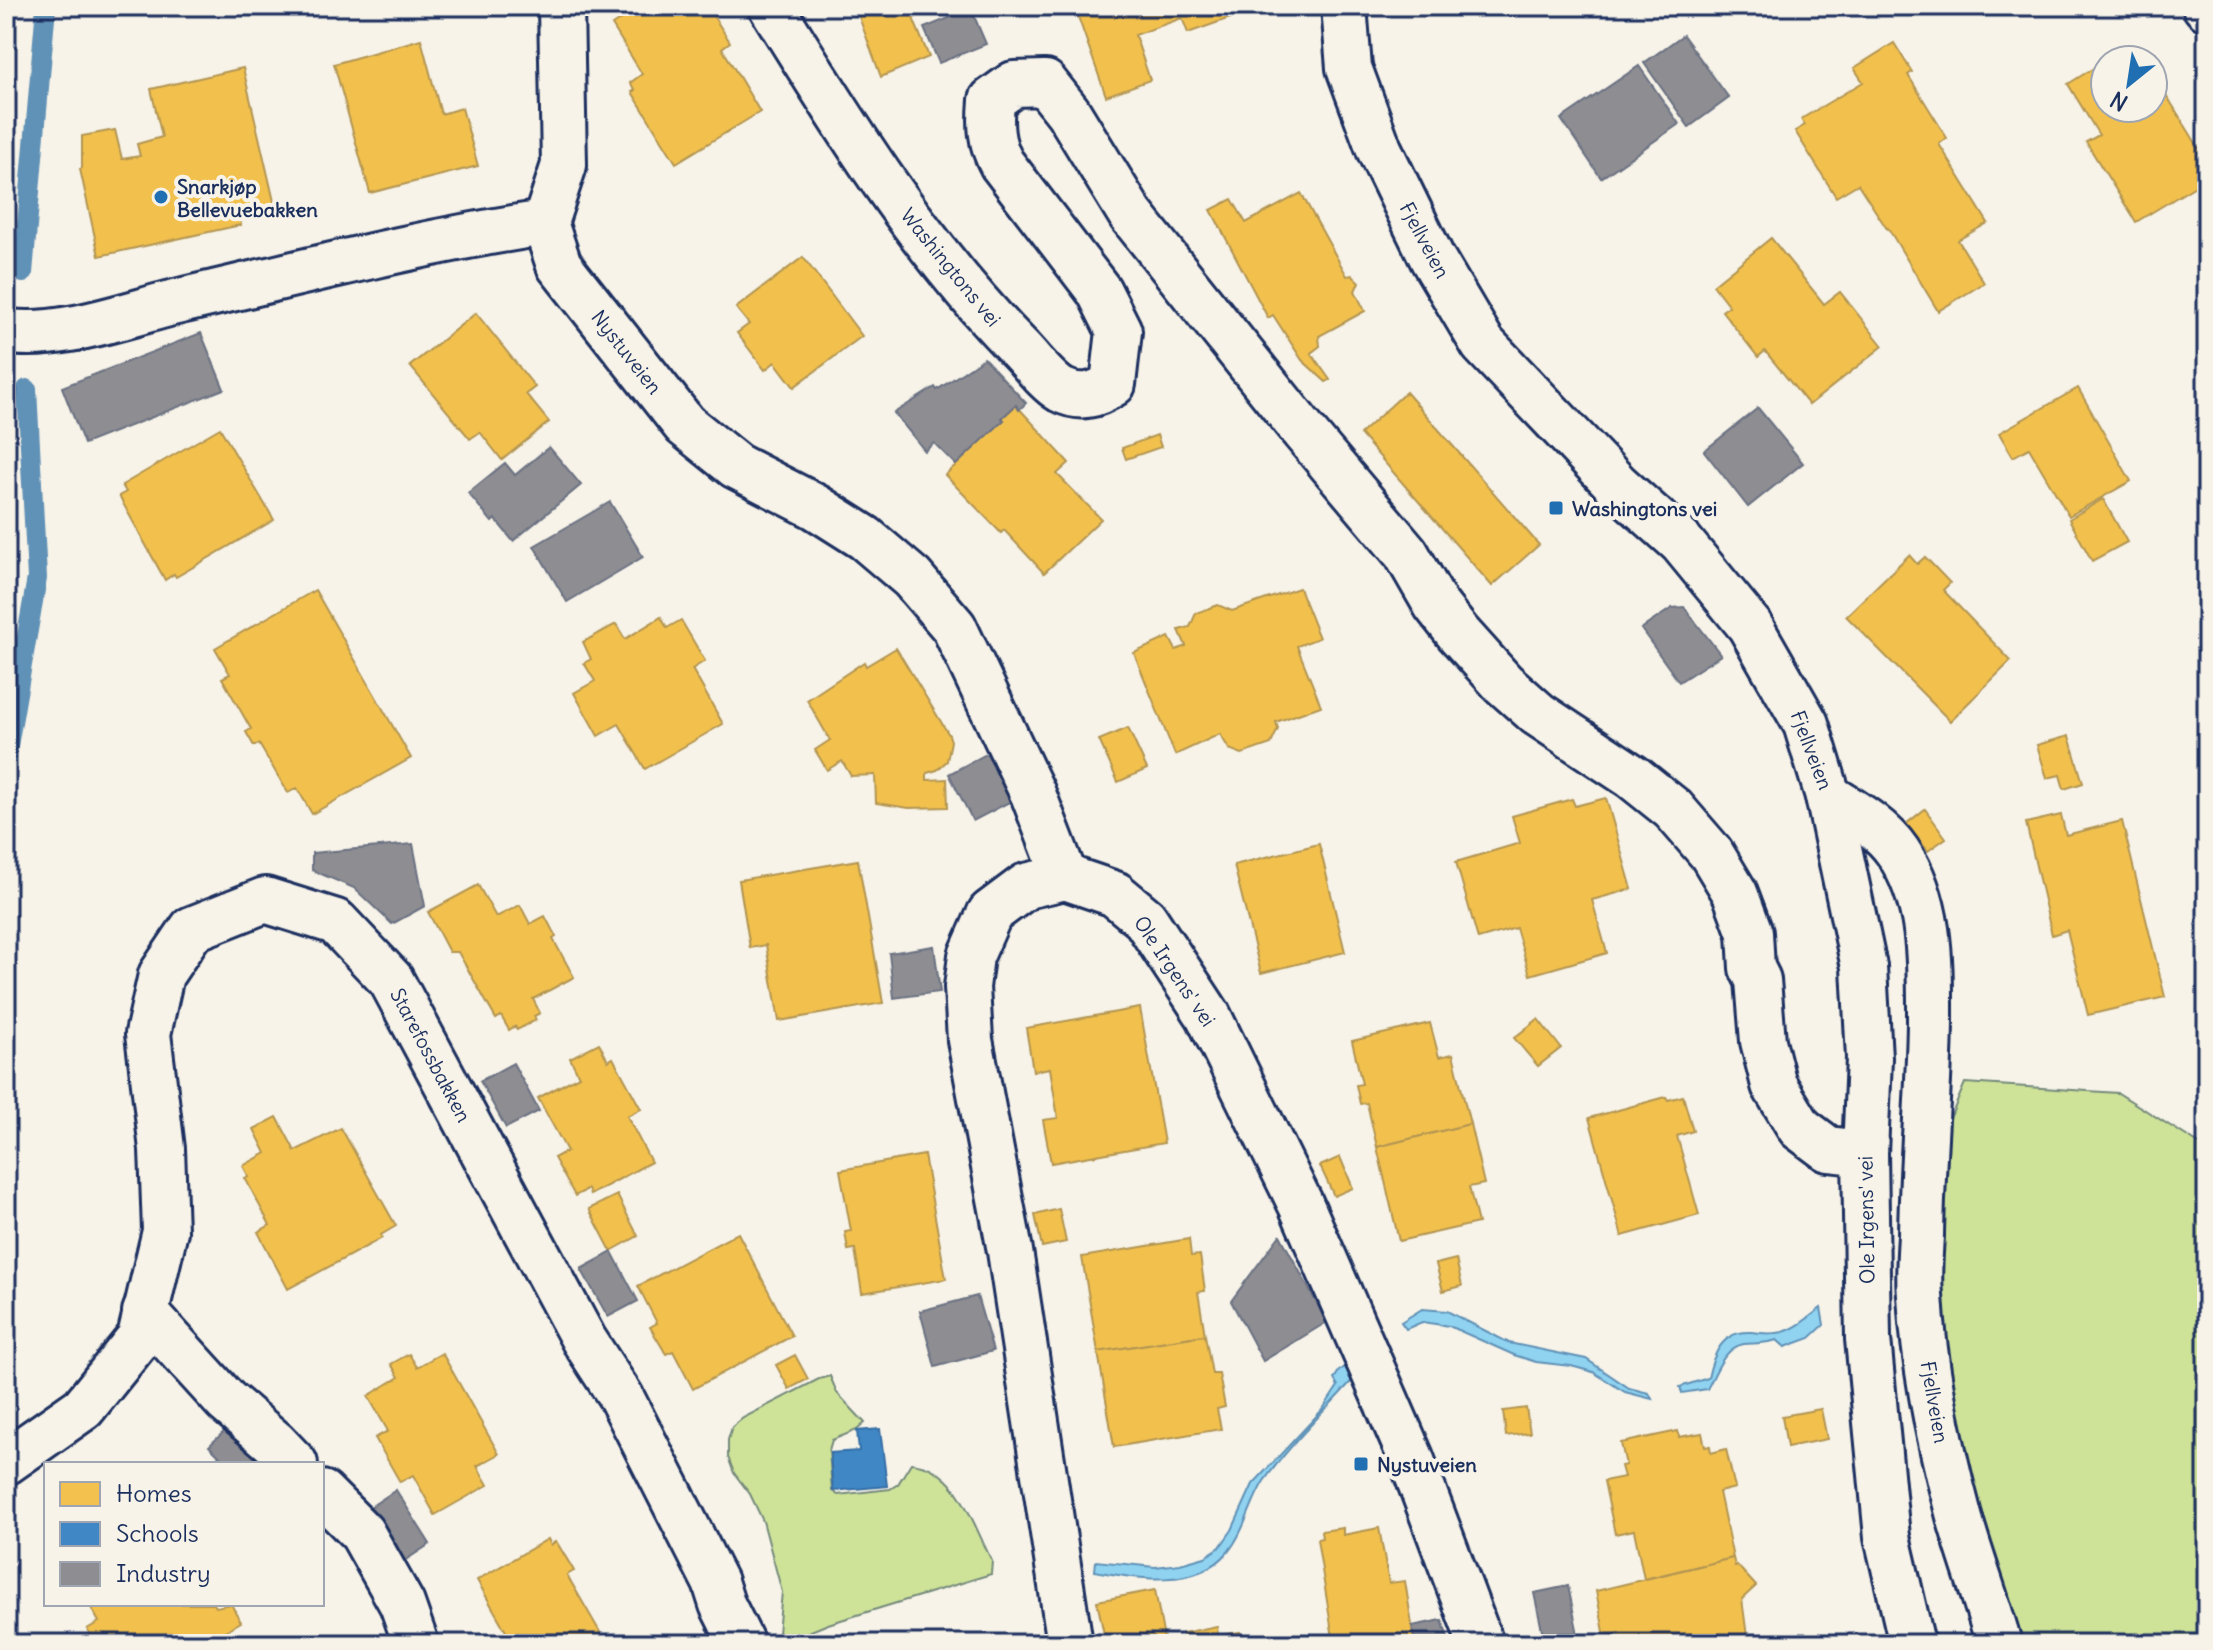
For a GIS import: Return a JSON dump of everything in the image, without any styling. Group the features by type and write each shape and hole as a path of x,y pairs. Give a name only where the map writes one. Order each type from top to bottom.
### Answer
{"street":[{"path":"6,331 22,334 88,324 404,249 545,223 564,165 561,6"},
{"name":"Washingtons vei","path":"771,6 840,118 936,255 996,325 1059,389 1076,395 1094,395 1113,384 1119,331 1099,291 1002,164 990,127 992,100 1014,84 1045,83 1068,112 1131,215 1304,432 1406,553 1436,605 1458,633 1503,683 1538,714 1633,777 1673,809 1711,853 1735,893 1750,933 1763,1041 1774,1085 1800,1128 1828,1149 1865,1153"},
{"name":"Fjellveien","path":"1344,6 1349,68 1379,149 1432,258 1483,344 1617,485 1681,542 1750,626 1806,724 1828,796 1861,816 1897,850 1918,889 1924,910 1930,976 1920,1295 1942,1444 1960,1518 1999,1644"},
{"name":"Nystuveien","path":"545,223 559,265 685,425 736,466 816,507 865,538 912,578 954,627 1033,794 1065,877"},
{"name":"Ole Irgens' vei","path":"1828,796 1864,967 1869,1058 1865,1153 1868,1339 1887,1537 1912,1644"},
{"path":"1065,877 1026,886 990,913 971,956 967,987 970,1040 1010,1251 1070,1644"},
{"name":"Ole Irgens' vei","path":"1065,877 1115,894 1145,919 1208,1015 1301,1205 1405,1444 1481,1644"},
{"name":"Starefossbakken","path":"6,1462 83,1408 140,1337 165,1231 162,1149 148,1034 161,975 192,929 265,900 336,922 391,980 584,1340 621,1397 715,1582 742,1644"},
{"path":"145,1312 226,1401 293,1462"},
{"path":"324,1495 362,1533 402,1604 416,1644"}],"green space":[{"path":"1965,1083 2118,1093 2207,1149 2207,1644 2019,1644 1936,1421 1929,1168"},
{"path":"830,1376 837,1393 865,1423 857,1430 832,1440 829,1450 832,1491 838,1495 890,1489 898,1484 911,1463 927,1467 941,1475 962,1500 992,1561 991,1574 828,1624 789,1640 778,1633 782,1592 763,1521 750,1494 734,1473 728,1457 728,1440 732,1427 743,1418"}],"water":[{"path":"1821,1308 1824,1325 1810,1338 1785,1347 1777,1340 1737,1346 1721,1362 1707,1389 1682,1393 1680,1387 1708,1378 1720,1346 1733,1335 1741,1332 1783,1332"},
{"path":"1422,1309 1447,1311 1509,1343 1586,1359 1629,1388 1649,1393 1652,1399 1625,1392 1593,1372 1514,1355 1449,1326 1422,1322 1406,1329 1401,1322"},
{"path":"1353,1362 1357,1375 1274,1467 1259,1490 1234,1544 1215,1564 1200,1572 1165,1578 1128,1577 1095,1571 1096,1561 1155,1567 1205,1557 1220,1547 1232,1530 1253,1484 1323,1409 1338,1386 1334,1379 1339,1371"}],"building: Homes":[{"path":"642,6 707,6 730,42 722,48 760,112 676,163 632,92 635,90 630,83 642,74 612,25"},
{"path":"855,6 942,6 913,18 929,57 881,77"},
{"path":"1067,6 1261,7 1188,33 1182,18 1135,35 1150,80 1106,96 1076,11"},
{"path":"421,39 441,114 462,108 478,166 370,193 334,64"},
{"path":"1894,43 1912,72 1908,75 1947,138 1939,144 1988,223 1958,240 1984,283 1938,311 1858,184 1836,197 1795,131 1805,125 1801,119 1863,82 1854,68"},
{"path":"243,68 276,210 240,218 241,225 99,256 80,169 82,136 115,130 122,159 140,156 137,144 162,137 151,89"},
{"path":"2089,71 2089,119 2068,84"},
{"path":"2169,99 2207,161 2207,179 2136,222 2086,142 2099,135 2092,124 2169,124"},
{"path":"1301,193 1347,276 1352,275 1359,282 1355,291 1365,311 1319,336 1320,346 1311,353 1330,380 1326,382 1302,360 1273,315 1268,318 1211,210 1232,199 1246,223"},
{"path":"1771,238 1824,304 1840,292 1883,346 1809,405 1765,351 1758,357 1722,311 1729,306 1713,285"},
{"path":"803,257 862,336 794,387 775,362 765,370 737,333 749,324 736,308"},
{"path":"476,313 535,387 526,394 549,422 502,460 480,432 470,439 410,366"},
{"path":"2078,388 2131,481 2069,516 2029,448 2013,457 1999,433"},
{"path":"1406,392 1539,545 1492,586 1360,434"},
{"path":"1016,405 1069,463 1057,474 1101,519 1044,573 1004,530 1001,533 945,475"},
{"path":"220,428 274,520 176,577 174,574 165,580 119,496 126,492 122,485"},
{"path":"1157,435 1161,447 1126,459 1122,448"},
{"path":"2103,499 2127,542 2092,561 2069,519"},
{"path":"1909,555 1917,564 1925,557 1950,583 1943,590 2011,661 1950,721 1846,616"},
{"path":"1299,588 1319,638 1297,646 1321,706 1276,722 1278,729 1271,744 1242,754 1229,749 1220,734 1175,755 1134,653 1169,637 1176,650 1186,646 1179,630 1190,627 1196,613 1218,605 1232,611"},
{"path":"315,590 411,758 312,814 297,788 288,793 259,744 254,746 246,732 251,729 222,678 230,674 215,648"},
{"path":"661,617 667,628 681,620 705,661 692,669 723,724 645,769 619,724 598,736 574,693 595,681 584,663 591,659 583,642 616,624 625,639"},
{"path":"896,648 951,741 947,761 937,770 927,773 927,780 947,779 948,807 909,808 876,803 875,775 851,776 842,761 827,770 815,750 830,740 807,700 864,662 866,666"},
{"path":"1128,728 1147,769 1118,782 1099,740"},
{"path":"2069,736 2083,783 2064,789 2060,775 2047,778 2037,745"},
{"path":"1606,798 1632,889 1592,900 1607,953 1530,975 1516,928 1478,939 1456,862 1520,843 1512,816 1572,799 1575,806"},
{"path":"1925,809 1946,838 1928,851 1906,824"},
{"path":"2061,815 2066,835 2122,821 2165,997 2088,1015 2067,930 2052,935 2026,823"},
{"path":"1319,844 1345,952 1261,973 1234,865"},
{"path":"858,860 883,1003 779,1021 766,945 750,948 739,880"},
{"path":"478,885 496,917 520,905 530,924 545,916 556,937 553,939 574,977 533,999 540,1013 534,1016 536,1020 517,1030 515,1026 509,1030 501,1016 496,1019 458,952 449,952 428,912"},
{"path":"1140,1008 1164,1143 1051,1163 1043,1120 1058,1118 1050,1068 1033,1071 1026,1028"},
{"path":"1538,1019 1561,1048 1538,1066 1514,1038"},
{"path":"1430,1023 1439,1057 1453,1054 1470,1124 1377,1147 1367,1103 1360,1104 1356,1085 1362,1084 1352,1041"},
{"path":"599,1043 608,1061 613,1058 641,1109 627,1116 651,1162 590,1195 588,1189 575,1196 554,1158 567,1151 538,1098 579,1076 570,1058"},
{"path":"1683,1096 1693,1131 1677,1136 1699,1215 1622,1236 1589,1118 1666,1097 1668,1100"},
{"path":"277,1117 295,1151 341,1128 396,1226 381,1235 382,1238 288,1289 258,1232 270,1225 245,1178 249,1177 243,1166 266,1153 254,1129"},
{"path":"1470,1124 1484,1184 1469,1187 1478,1223 1399,1241 1377,1147"},
{"path":"924,1155 946,1279 862,1293 855,1249 848,1250 845,1232 851,1231 840,1170"},
{"path":"1340,1157 1353,1188 1334,1196 1320,1166"},
{"path":"617,1195 638,1236 611,1251 589,1209"},
{"path":"1059,1209 1066,1242 1042,1247 1035,1215"},
{"path":"738,1233 792,1336 693,1389 673,1351 666,1354 650,1327 657,1323 638,1286"},
{"path":"1189,1239 1191,1256 1200,1255 1205,1291 1198,1292 1205,1335 1098,1352 1082,1257"},
{"path":"1456,1259 1462,1286 1443,1291 1436,1264"},
{"path":"1205,1335 1212,1374 1219,1374 1225,1407 1217,1409 1221,1429 1114,1447 1098,1352"},
{"path":"442,1353 499,1454 477,1466 488,1485 435,1515 413,1475 400,1482 375,1438 388,1431 368,1396 399,1377 391,1364 409,1354 417,1367"},
{"path":"795,1355 808,1379 789,1389 776,1365"},
{"path":"1526,1408 1530,1433 1506,1436 1503,1411"},
{"path":"1821,1409 1827,1439 1787,1447 1782,1416"},
{"path":"1678,1431 1679,1437 1702,1433 1705,1447 1710,1446 1711,1453 1726,1449 1735,1488 1719,1492 1733,1558 1644,1579 1634,1530 1615,1534 1604,1481 1624,1477 1621,1466 1626,1465 1621,1443"},
{"path":"1343,1528 1343,1535 1379,1528 1389,1583 1405,1581 1415,1644 1334,1644 1317,1539 1322,1538 1321,1531"},
{"path":"548,1539 551,1545 556,1541 574,1571 567,1575 604,1639 595,1644 513,1644 477,1580"},
{"path":"1733,1558 1735,1566 1756,1586 1742,1599 1748,1644 1621,1644 1619,1633 1605,1637 1596,1591"},
{"path":"1155,1590 1165,1644 1106,1644 1097,1601"},
{"path":"90,1606 232,1606 241,1622 203,1644 96,1644 87,1629 99,1622"},
{"path":"1217,1626 1218,1636 1240,1632 1243,1644 1175,1644 1185,1643 1183,1633"}],"building: Schools":[{"path":"880,1429 887,1486 833,1491 830,1453 859,1451 857,1431"}],"building: Industry":[{"path":"971,9 986,44 939,63 924,28"},
{"path":"1683,35 1729,98 1689,127 1644,63"},
{"path":"1639,66 1679,124 1601,178 1561,119"},
{"path":"201,333 224,389 84,444 62,387"},
{"path":"984,358 1026,403 1019,410 1016,405 956,465 934,443 925,451 894,413 935,387 937,390"},
{"path":"1758,408 1803,463 1748,507 1704,451"},
{"path":"549,447 581,485 513,541 468,493 505,463 515,475"},
{"path":"610,502 643,557 567,602 534,546"},
{"path":"1684,607 1721,655 1679,682 1641,629 1672,608"},
{"path":"988,753 1013,800 973,821 949,774"},
{"path":"413,844 425,906 392,924 354,888 312,870 312,853"},
{"path":"934,946 940,992 894,998 889,953"},
{"path":"513,1063 539,1111 506,1128 480,1081"},
{"path":"1280,1235 1327,1322 1263,1361 1231,1301"},
{"path":"612,1252 638,1301 608,1317 581,1269"},
{"path":"977,1296 993,1351 935,1367 920,1311"},
{"path":"232,1424 267,1462 225,1462 209,1446"},
{"path":"396,1490 430,1544 401,1563 367,1509"},
{"path":"1568,1586 1580,1644 1545,1644 1534,1593"},
{"path":"1442,1620 1450,1644 1415,1644 1412,1626"}],"waterway":[{"path":"23,273 46,6"},
{"path":"6,757 37,578 27,389"}],"place":[{"name":"Snarkjøp Bellevuebakken","path":"161,197"},
{"name":"Washingtons vei","path":"1556,508"},
{"name":"Nystuveien","path":"1361,1464"}]}
